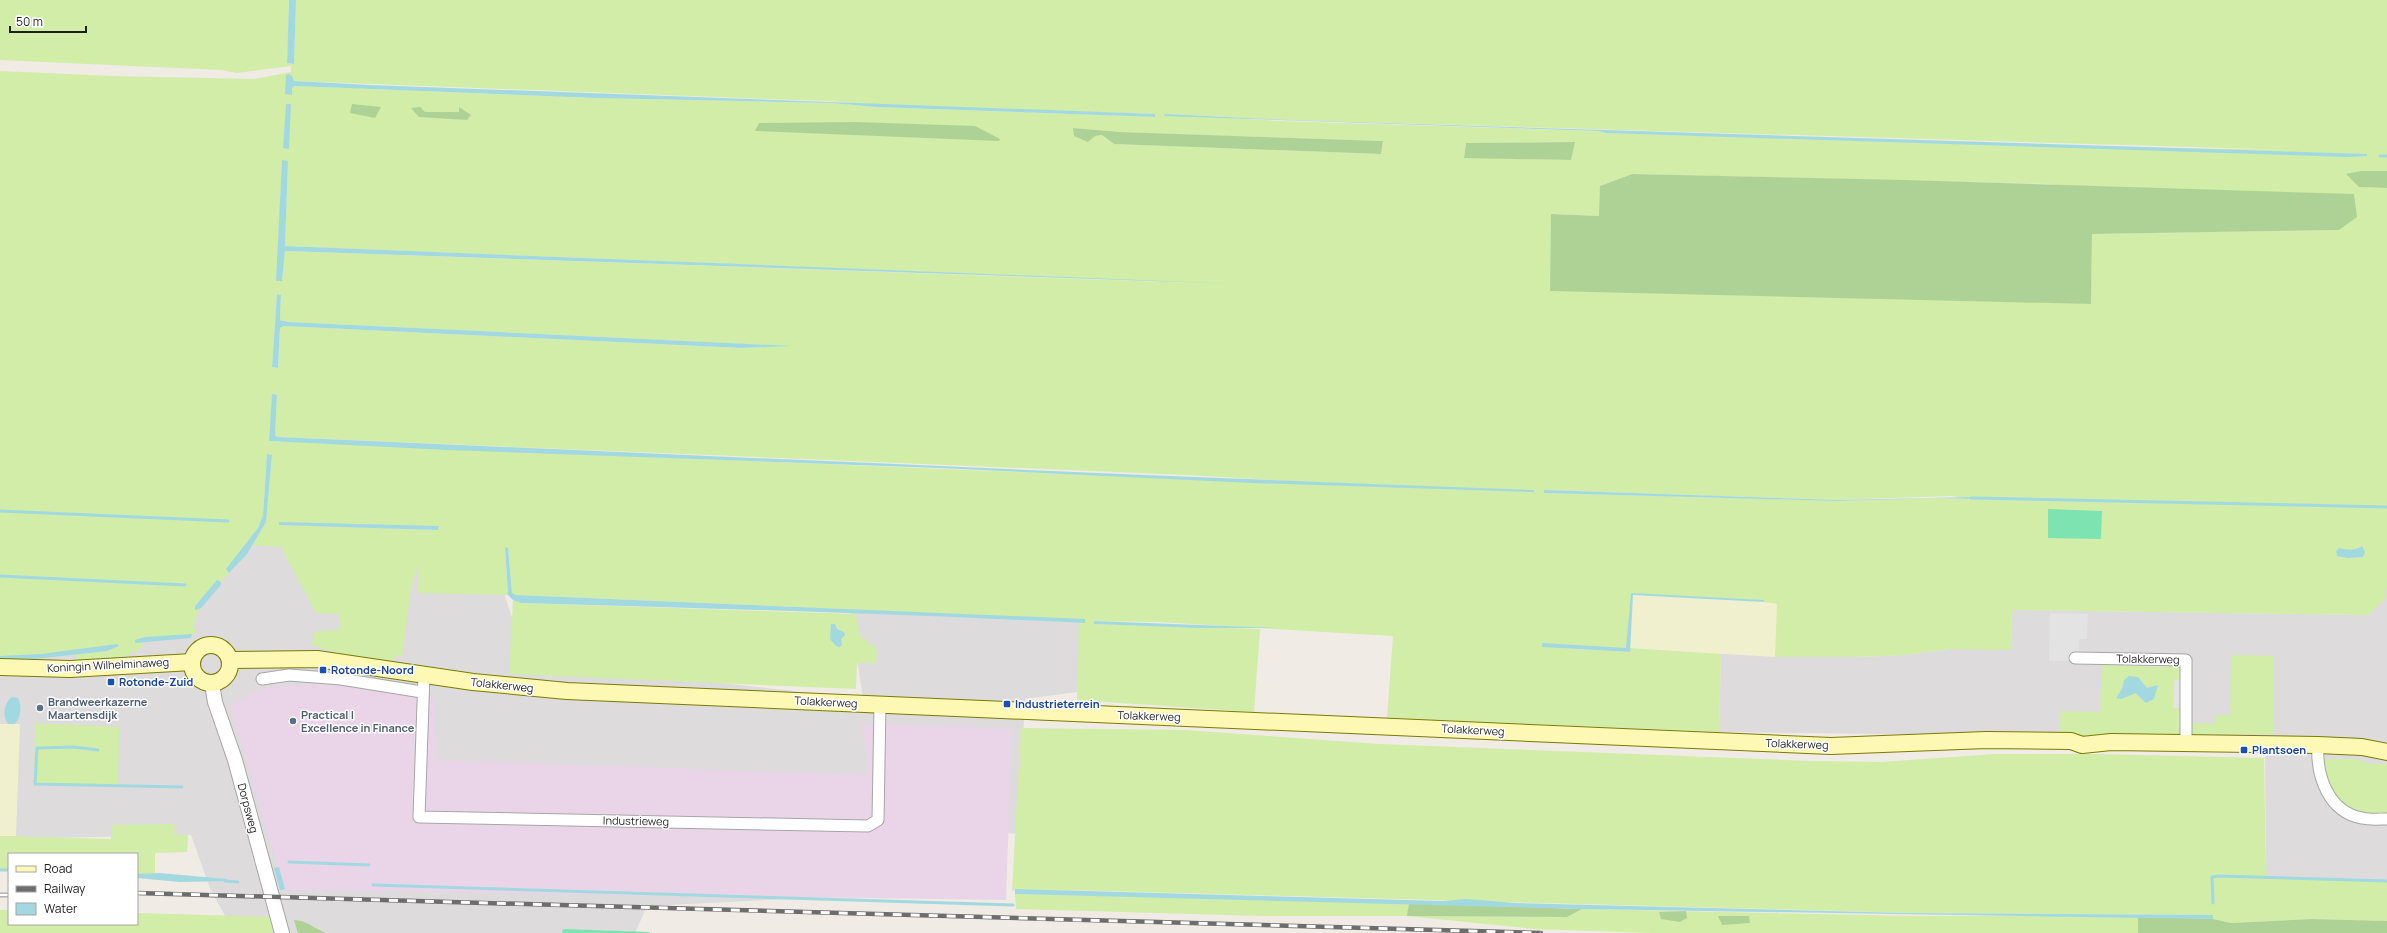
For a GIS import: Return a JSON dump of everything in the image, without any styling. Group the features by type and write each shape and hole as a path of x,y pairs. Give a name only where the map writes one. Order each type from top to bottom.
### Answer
{"main road":[{"path":"208,645 219,647 230,660 230,668 225,677 212,684 198,678 192,668 192,662 195,654 208,645"},
{"name":"Tolakkerweg","path":"230,660 300,657 343,661 424,675 567,691 1831,746 1986,740 2071,741 2082,738 2102,738 2111,742 2362,747 2387,752"},
{"name":"Koningin Wilhelminaweg","path":"0,667 70,669 192,662"}],"street":[{"name":"Tolakkerweg","path":"2075,658 2186,660 2186,744"},
{"path":"262,679 289,674 341,679 422,692"},
{"name":"Industrieweg","path":"424,675 422,692 419,817 868,826 878,820 880,704"},
{"name":"Dorpsweg","path":"212,684 215,702 235,760 282,933"},
{"path":"2318,745 2319,771 2324,786 2332,799 2344,811 2361,818 2387,819"}],"shaded area":[{"path":"259,510 424,519 428,584 503,591 527,661 863,699 849,605 1085,612 1077,692 1025,699 1018,834 943,827 912,893 647,906 635,933 235,933 211,891 191,835 0,839 0,656 190,622"},
{"path":"2385,590 2387,590 2387,880 2266,877 2265,739 1719,732 1721,654 1857,657 1905,655 1950,649 2011,649 2012,610 2368,615"},
{"path":"2050,613 2088,614 2087,639 2079,639 2079,661 2049,661"},
{"path":"2103,662 2169,663 2169,667 2103,665"},
{"path":"2174,680 2182,680 2181,708 2173,708"},
{"path":"318,683 434,698 435,760 868,775 862,723 1012,729 1006,900 285,890 230,706 262,688"}],"green space":[{"path":"0,0 289,0 287,63 294,64 296,0 2387,0 2387,171 2361,171 2359,187 2387,188 2387,590 2385,591 2385,599 2368,615 2012,610 2011,650 1950,649 1905,655 1857,657 1775,657 1777,604 1764,602 1764,600 1631,594 1627,648 1542,647 1629,652 1630,648 1721,654 1719,732 1387,718 1393,636 1159,622 1094,621 1094,624 1260,629 1254,712 1077,700 1079,619 516,595 512,594 508,548 505,548 508,595 418,593 419,564 411,587 402,656 396,655 392,661 337,653 312,645 314,632 339,630 339,614 316,613 281,547 253,545 266,522 272,455 267,454 263,516 258,528 226,569 229,573 220,582 217,581 195,606 199,610 194,622 195,635 145,637 136,643 142,641 143,647 138,648 138,652 130,652 131,655 77,663 76,654 107,651 119,646 117,644 41,654 0,656 0,71 112,76 254,79 291,72 291,66 237,73 221,70 0,60","holes":["294,81 825,101 880,105 1154,114 1155,117 876,107 831,103 595,98 295,86 292,88","1165,114 1289,120 2296,150 2050,146 1606,133 1599,131 1280,121","1073,128 1120,132 1383,141 1381,154 1114,144 1102,135 1095,136","1574,142 1571,160 1464,157 1466,143","282,161 288,162 285,246 1197,283 285,251 282,281 277,281","1632,174 2049,184 2339,230 2092,234 2091,304 1551,214 1600,216 1600,186","277,295 281,295 280,320 289,322 785,346 741,348 284,326 280,328 278,368 272,367","272,395 277,395 275,435 277,437 1188,475 1303,482 1306,484 270,441","1544,490 1837,500 1951,496 1974,499 1936,498 1838,501 1544,493","280,522 438,526 438,530 279,525"]},
{"path":"352,104 381,107 375,118 350,113"},
{"path":"420,107 425,112 459,112 459,107 471,115 467,120 419,117 411,108"},
{"path":"855,122 975,126 1000,139 999,141 755,131 759,123"},
{"path":"1073,128 1120,132 1383,141 1381,154 1114,144 1102,135 1095,136 1088,142 1074,136"},
{"path":"1575,142 1571,160 1464,158 1466,143"},
{"path":"2361,171 2387,171 2387,188 2359,187 2346,174"},
{"path":"1632,174 1905,180 2354,194 2357,217 2339,230 2092,234 2091,304 1550,291 1551,214 1599,216 1600,186"},
{"path":"2048,509 2102,511 2101,539 2048,538"},
{"path":"1633,595 1751,601 1777,604 1775,657 1630,648"},
{"path":"513,600 521,603 856,614 859,635 877,649 876,663 857,663 856,689 509,674"},
{"path":"2231,655 2274,656 2274,734 2192,734 2192,723 2214,724 2215,715 2230,715"},
{"path":"2102,662 2103,665 2169,667 2169,663 2181,665 2182,680 2174,680 2173,708 2181,708 2180,735 2059,736 2060,711 2100,712","holes":["2123,684 2143,684 2147,688 2157,685 2144,702 2136,693 2119,692"]},
{"path":"35,723 119,727 118,787 34,785"},
{"path":"0,724 20,724 16,836 0,836"},
{"path":"1021,728 1185,730 1379,744 1812,761 1882,762 1995,754 2097,754 2264,758 2266,877 2387,880 2387,921 2312,919 2231,923 2213,919 2213,915 1913,913 1106,891 1015,889 1012,892"},
{"path":"2322,759 2357,759 2370,764 2387,764 2387,814 2360,811 2341,803 2329,786"},
{"path":"175,824 174,835 188,835 187,852 155,853 155,874 138,874 138,853 8,853 8,870 0,870 0,836 111,839 112,825"},
{"path":"1015,894 1409,903 1408,916 1567,917 1582,909 1908,916 2138,916 2138,933 1653,933 1535,929 1407,916 1263,916 1016,909"},
{"path":"1409,903 1582,909 1567,917 1407,916"},
{"path":"0,910 8,910 8,925 138,925 138,913 272,917 275,927 272,933 0,933"},
{"path":"1686,911 1687,918 1680,922 1661,919 1659,912"},
{"path":"1718,916 1749,916 1750,923 1722,925"},
{"path":"2138,916 2213,919 2231,923 2312,919 2387,921 2387,933 2138,933"},
{"path":"294,920 306,923 326,933 298,933"},
{"path":"563,929 650,932 650,933 562,933"}],"water":[{"path":"289,0 296,0 294,64 287,63"},
{"path":"289,74 292,76 294,81 370,85 1155,114 1155,117 876,107 831,103 595,98 295,86 292,88 292,95 285,94 286,75"},
{"path":"286,104 291,104 289,149 283,148"},
{"path":"1165,114 1289,120 2367,154 2367,156 2348,157 1606,133 1599,131 1164,116"},
{"path":"282,160 288,161 285,246 1239,284 285,251 282,281 276,281"},
{"path":"277,294 281,295 280,320 289,322 791,346 741,348 284,326 280,328 278,368 272,367"},
{"path":"272,394 277,395 275,435 277,437 1534,490 1534,492 1252,483 939,468 448,450 269,441"},
{"path":"267,454 272,455 266,522 247,554 229,573 226,569 258,528 263,516"},
{"path":"1544,490 1837,500 1974,497 1974,499 1936,498 1838,501 1544,493"},
{"path":"279,522 439,526 438,530 279,525"},
{"path":"2362,546 2365,552 2363,557 2348,558 2337,556 2336,551 2339,548 2351,550"},
{"path":"505,547 508,548 512,593 516,595 1085,619 1085,623 521,603 513,600 508,595"},
{"path":"217,580 221,582 221,585 201,608 195,610 195,606"},
{"path":"1631,593 1764,600 1764,602 1633,595 1630,652 1542,647 1542,643 1626,648"},
{"path":"1094,621 1276,628 1200,628 1094,624"},
{"path":"831,624 835,624 837,629 844,632 845,635 841,639 842,645 840,647 836,646 830,639"},
{"path":"192,634 191,638 135,643 135,640 145,637"},
{"path":"117,644 119,646 107,651 16,661 0,660 0,656 41,654"},
{"path":"2129,676 2138,677 2147,688 2158,685 2154,699 2146,703 2136,693 2121,699 2116,698 2122,689 2124,680"},
{"path":"12,697 18,698 20,712 18,719 14,724 8,724 5,718 5,710 7,702"},
{"path":"279,867 285,889 280,890 274,868"},
{"path":"159,873 227,879 228,881 180,882 138,878 138,874"},
{"path":"1015,889 1443,901 1466,899 1516,903 1905,913 2213,915 2213,919 1582,909 1015,894"}],"waterway":[{"path":"2380,156 2387,156"},
{"path":"1971,498 2387,507"},
{"path":"0,511 228,521"},
{"path":"0,576 185,585"},
{"path":"98,750 74,747 37,748 35,784 182,787"},
{"path":"289,862 369,865"},
{"path":"0,870 8,870"},
{"path":"2213,903 2212,877 2219,876 2387,881"},
{"path":"225,881 238,882"},
{"path":"373,885 1013,905"}],"railway":[{"path":"138,893 1541,933"},
{"path":"0,895 8,895"}],"place":[{"name":"Rotonde-Noord","path":"323,670"},
{"name":"Rotonde-Zuid","path":"111,682"},
{"name":"Industrieterrein","path":"1007,704"},
{"name":"Brandweerkazerne Maartensdijk","path":"40,708"},
{"name":"Practical | Excellence in Finance","path":"293,721"},
{"name":"Plantsoen","path":"2244,750"}]}
